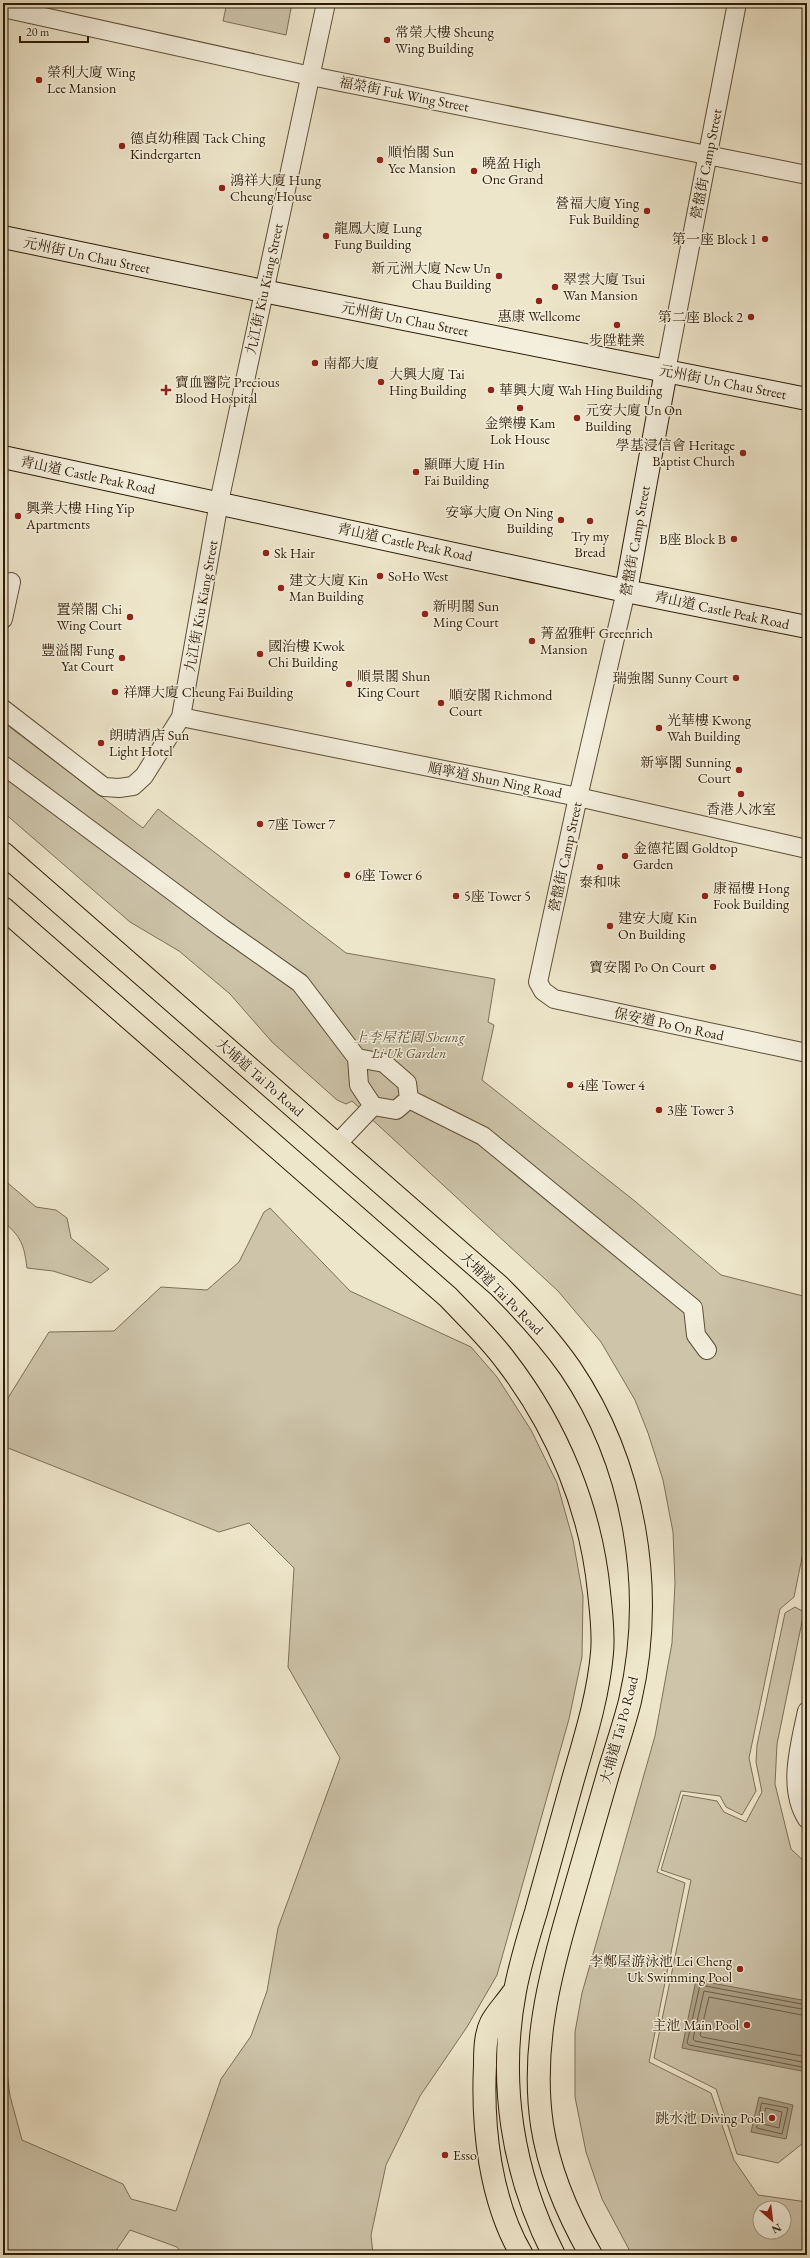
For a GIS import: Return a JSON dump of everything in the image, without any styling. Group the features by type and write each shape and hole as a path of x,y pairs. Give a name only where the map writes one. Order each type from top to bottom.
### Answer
{"main road":[{"name":"元州街 Un Chau Street","path":"3,237 263,291 807,399"},
{"name":"營盤街 Camp Street","path":"626,591 666,371"},
{"name":"青山道 Castle Peak Road","path":"3,457 220,502 626,591 807,627"},
{"name":"大埔道 Tai Po Road","path":"3,853 475,1263 524,1311 548,1339 570,1369 588,1398 604,1431 627,1495 637,1550 640,1594 636,1668 630,1701 555,1959 542,2024 538,2060 541,2118 548,2153 568,2211 591,2255"},
{"path":"3,908 448,1297 506,1362 532,1400 553,1437 583,1509 592,1548 600,1598 602,1651 592,1713 515,1990 507,2055 508,2086 514,2143 522,2178 531,2206 554,2255"},
{"path":"515,1990 491,2024 486,2048 484,2078 488,2143 494,2177 503,2211 522,2255"}],"street":[{"name":"九江街 Kiu Kiang Street","path":"181,717 220,502 263,291 326,3"},
{"name":"營盤街 Camp Street","path":"666,371 737,3"},
{"name":"福榮街 Fuk Wing Street","path":"3,8 311,76 807,175"},
{"path":"3,619 12,582"},
{"name":"營盤街 Camp Street","path":"538,982 578,797 626,591"},
{"path":"3,709 104,787 119,788 132,786 144,776 181,717"},
{"name":"順寧道 Shun Ning Road","path":"181,717 578,797 807,849"},
{"path":"3,764 222,928 300,983 357,1058 359,1085 373,1106 396,1110 410,1099"},
{"name":"保安道 Po On Road","path":"538,982 543,991 554,999 807,1053"},
{"path":"357,1058 384,1063 407,1083 410,1099"},
{"path":"410,1099 483,1136 693,1308 696,1335 707,1350"},
{"path":"337,1144 373,1106"},
{"path":"806,1818 796,1787 800,1746 807,1711"}],"green space":[{"path":"227,3 292,3 286,35 223,21"},
{"name":"上李屋花園 Sheung Li Uk Garden","path":"3,722 143,828 158,809 346,953 495,979 488,1022 494,1025 482,1080 636,1202 721,1275 807,1297 807,1533 794,1597 780,1609 749,1758 756,1791 742,1815 726,1807 720,1796 681,1791 657,1872 685,1883 649,2062 711,2093 734,2160 758,2195 807,2202 807,2255 632,2255 602,2199 586,2152 575,2097 575,2032 582,1993 655,1736 672,1643 675,1583 673,1532 663,1480 648,1433 635,1400 601,1342 558,1291 352,1101 346,1104 337,1100 272,1042 230,994 179,951 130,922 3,812"},
{"path":"3,1179 36,1207 56,1210 67,1218 71,1238 109,1269 91,1283 53,1271 27,1268 25,1253 21,1242 3,1221"},
{"path":"270,1208 350,1291 471,1347 497,1377 531,1430 557,1483 573,1540 583,1596 582,1657 569,1719 497,1975 467,2027 420,2096 386,2165 371,2235 373,2255 183,2255 177,2247 130,2230 113,2255 3,2255 3,2041 10,2096 22,2140 123,2184 131,2199 176,2211 221,2079 251,2036 267,1991 278,1928 340,1758 288,1667 294,1568 249,1523 219,1532 3,1446 3,1406 49,1332 114,1331 161,1287 207,1290 239,1262 264,1212"},
{"name":"李鄭屋游泳池 Lei Cheng Uk Swimming Pool","path":"795,1607 804,1612 777,1744 775,1784 791,1849 807,1864 807,2140 778,2163 737,2154 716,2089 654,2058 691,1880 661,1870 683,1795 717,1801 724,1812 746,1822 762,1792 756,1762 757,1745 785,1613"}],"water":[{"name":"主池 Main Pool","path":"696,1980 807,2001 807,2072 682,2048"},
{"name":"跳水池 Diving Pool","path":"759,2097 793,2105 786,2139 751,2132"}],"place":[{"name":"常榮大樓 Sheung Wing Building","path":"387,40"},
{"name":"榮利大廈 Wing Lee Mansion","path":"39,80"},
{"name":"德貞幼稚園 Tack Ching Kindergarten","path":"122,146"},
{"name":"順怡閣 Sun Yee Mansion","path":"380,160"},
{"name":"曉盈 High One Grand","path":"474,171"},
{"name":"鴻祥大廈 Hung Cheung House","path":"222,188"},
{"name":"營福大廈 Ying Fuk Building","path":"647,211"},
{"name":"龍鳳大廈 Lung Fung Building","path":"326,236"},
{"name":"第一座 Block 1","path":"765,239"},
{"name":"新元洲大廈 New Un Chau Building","path":"499,276"},
{"name":"翠雲大廈 Tsui Wan Mansion","path":"555,287"},
{"name":"惠康 Wellcome","path":"539,301"},
{"name":"第二座 Block 2","path":"751,317"},
{"name":"步陞鞋業","path":"617,325"},
{"name":"南都大廈","path":"315,363"},
{"name":"大興大廈 Tai Hing Building","path":"381,382"},
{"name":"寶血醫院 Precious Blood Hospital","path":"166,390"},
{"name":"華興大廈 Wah Hing Building","path":"491,390"},
{"name":"金樂樓 Kam Lok House","path":"520,408"},
{"name":"元安大廈 Un On Building","path":"577,418"},
{"name":"學基浸信會 Heritage Baptist Church","path":"743,453"},
{"name":"顯暉大廈 Hin Fai Building","path":"416,472"},
{"name":"興業大樓 Hing Yip Apartments","path":"18,516"},
{"name":"安寧大廈 On Ning Building","path":"561,520"},
{"name":"Try my Bread","path":"590,521"},
{"name":"B座 Block B","path":"734,539"},
{"name":"Sk Hair","path":"266,553"},
{"name":"SoHo West","path":"380,576"},
{"name":"建文大廈 Kin Man Building","path":"281,588"},
{"name":"新明閣 Sun Ming Court","path":"425,614"},
{"name":"置榮閣 Chi Wing Court","path":"130,617"},
{"name":"菁盈雅軒 Greenrich Mansion","path":"532,641"},
{"name":"國治樓 Kwok Chi Building","path":"260,654"},
{"name":"豐溢閣 Fung Yat Court","path":"122,658"},
{"name":"瑞強閣 Sunny Court","path":"736,678"},
{"name":"順景閣 Shun King Court","path":"349,684"},
{"name":"祥輝大廈 Cheung Fai Building","path":"115,692"},
{"name":"順安閣 Richmond Court","path":"441,703"},
{"name":"光華樓 Kwong Wah Building","path":"659,728"},
{"name":"朗晴酒店 Sun Light Hotel","path":"101,743"},
{"name":"新寧閣 Sunning Court","path":"739,770"},
{"name":"香港人冰室","path":"741,794"},
{"name":"7座 Tower 7","path":"260,824"},
{"name":"金德花園 Goldtop Garden","path":"625,856"},
{"name":"泰和味","path":"600,867"},
{"name":"6座 Tower 6","path":"347,875"},
{"name":"5座 Tower 5","path":"456,896"},
{"name":"康福樓 Hong Fook Building","path":"705,896"},
{"name":"建安大廈 Kin On Building","path":"610,926"},
{"name":"寶安閣 Po On Court","path":"713,967"},
{"name":"4座 Tower 4","path":"570,1085"},
{"name":"3座 Tower 3","path":"659,1110"},
{"name":"李鄭屋游泳池 Lei Cheng Uk Swimming Pool","path":"740,1969"},
{"name":"主池 Main Pool","path":"747,2025"},
{"name":"跳水池 Diving Pool","path":"772,2118"},
{"name":"Esso","path":"445,2155"}]}
